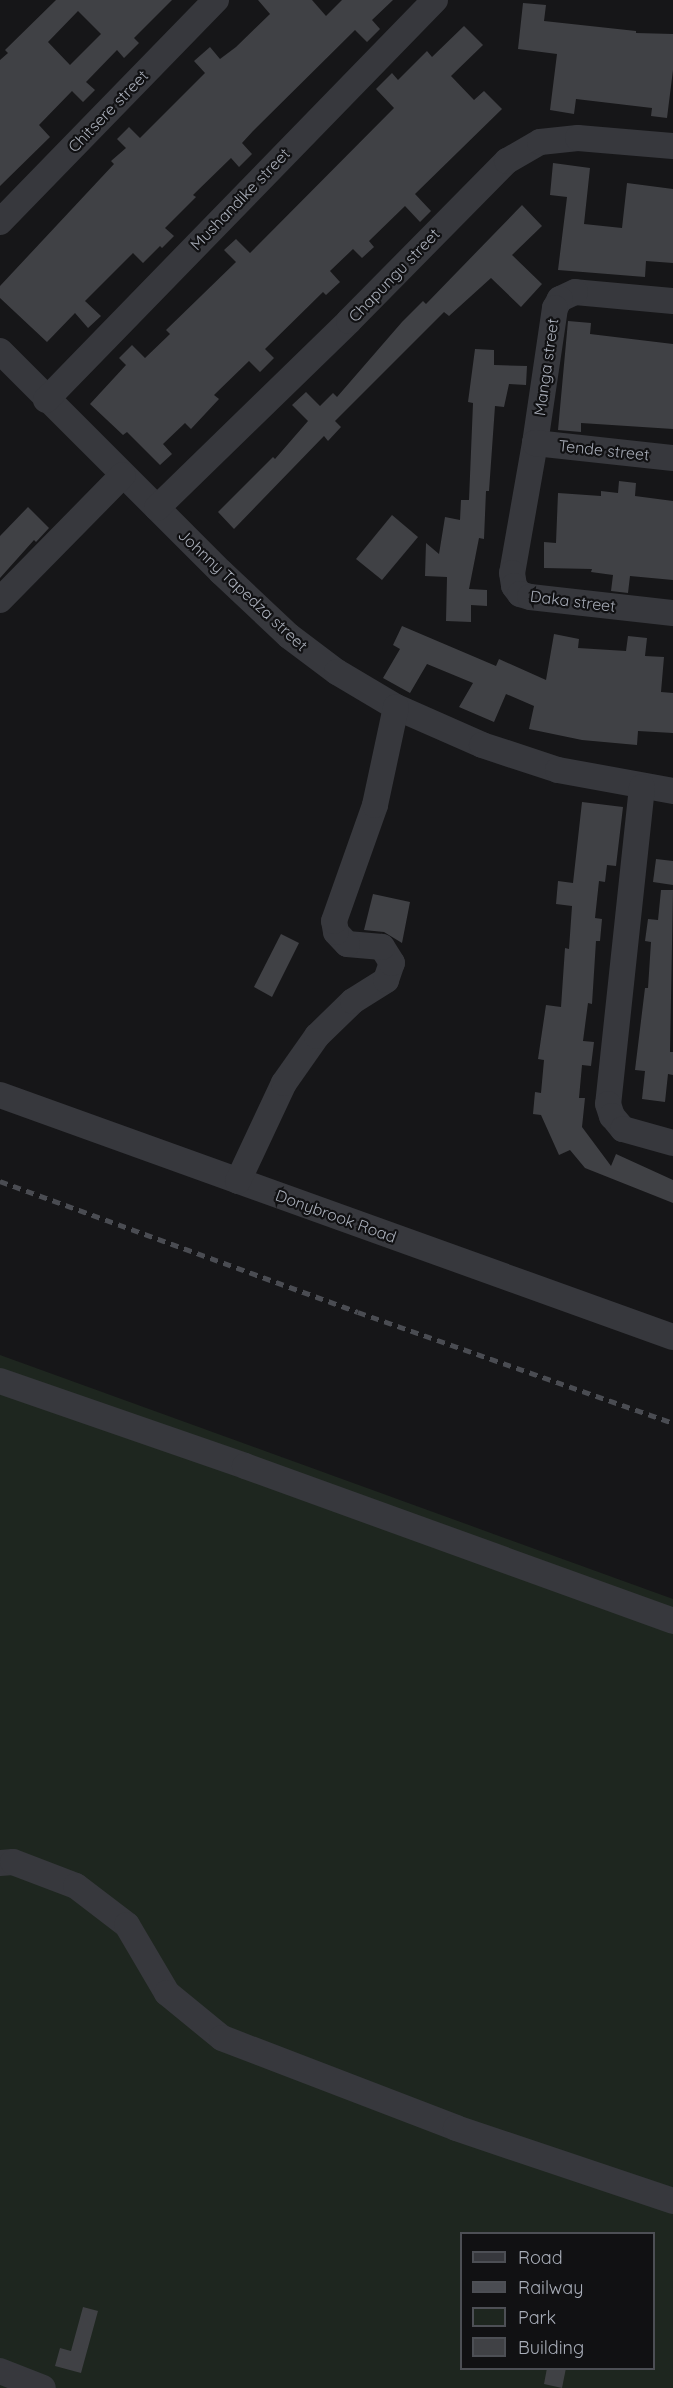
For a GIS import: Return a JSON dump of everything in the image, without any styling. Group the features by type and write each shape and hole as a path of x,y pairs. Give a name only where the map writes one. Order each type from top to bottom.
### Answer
{"street":[{"name":"Chitsere street","path":"0,222 216,0"},
{"name":"Mushandike street","path":"46,400 435,0"},
{"name":"Chapungu street","path":"156,508 349,321 507,161 540,142 578,138 673,146"},
{"name":"Manga street","path":"535,443 555,308 560,299 574,292 673,301"},
{"name":"Johnny Tapedza street","path":"0,351 46,400 289,636 337,672 396,707 482,746 547,766 642,787 673,790"},
{"name":"Tende street","path":"535,443 673,458"},
{"name":"Daka street","path":"535,443 512,573 514,585 520,594 530,597 673,612"},
{"path":"0,600 123,474"},
{"path":"238,1180 284,1083 317,1036 352,1001 386,980 392,963 382,947 347,944 336,932 334,921 375,805 396,707"},
{"path":"642,787 608,1104 612,1116 623,1129 673,1143"},
{"name":"Donybrook Road","path":"0,1095 673,1337"},
{"path":"0,1381 245,1466 673,1621"},
{"path":"0,1863 13,1862 76,1886 127,1925 167,1993 222,2038 456,2128 673,2201"},
{"path":"0,2371 43,2388"}],"green space":[{"path":"0,1355 673,1599 673,2388 0,2388"}],"building":[{"path":"56,0 172,0 134,38 139,43 124,58 117,50 86,82 95,90 83,102 72,91 39,125 50,137 0,186 0,60 8,53 5,50","holes":["78,11 101,34 70,65 48,42"]},
{"path":"258,0 312,0 326,16 342,0 393,0 372,20 380,29 367,42 355,30 253,131 242,143 252,154 239,167 231,158 193,195 196,197 165,228 174,236 162,248 160,246 143,263 133,253 85,301 101,316 88,328 75,313 47,342 0,298 0,286 114,164 111,161 126,148 117,139 129,127 140,138 205,73 194,61 210,47 220,59 270,14"},
{"path":"523,3 546,5 544,21 636,31 636,33 673,34 673,70 667,118 651,116 652,108 576,99 574,114 550,110 557,54 518,49"},
{"path":"464,26 483,45 451,76 474,100 484,91 502,109 415,194 431,211 420,222 405,206 369,241 374,247 362,258 353,249 330,271 340,282 326,295 323,292 265,349 274,358 260,372 249,361 214,395 219,399 191,429 185,423 163,444 172,454 160,465 127,432 123,435 90,404 126,365 119,358 132,345 145,358 170,334 166,330 236,262 224,250 236,239 250,253 394,108 376,89 392,73 398,80 427,51 432,57"},
{"path":"553,163 590,168 584,224 622,228 627,183 673,189 673,263 646,261 645,277 558,270 567,197 550,195"},
{"path":"522,205 542,226 512,255 542,284 521,307 491,278 449,316 444,312 335,421 341,427 328,441 324,436 234,529 218,512 273,457 275,459 308,421 292,405 306,392 320,406 333,393 337,397 402,322 423,301 426,304"},
{"path":"568,321 591,323 590,334 673,344 673,429 581,423 581,432 558,430"},
{"path":"475,349 494,350 494,365 527,366 526,385 509,384 504,407 495,406 489,491 486,491 484,539 479,538 469,589 487,590 487,606 471,605 471,622 446,621 447,577 425,576 426,543 439,554 445,517 460,520 461,500 469,500 473,403 468,402"},
{"path":"619,481 636,483 635,496 673,501 673,580 630,576 628,593 611,591 613,575 591,572 592,569 544,568 544,542 556,543 558,493 601,496 601,491 618,493"},
{"path":"28,507 49,528 36,542 34,540 0,578 0,536"},
{"path":"392,515 418,537 382,580 356,559"},
{"path":"402,626 496,666 499,659 546,680 554,634 579,639 578,648 626,651 628,636 647,638 645,656 664,657 661,692 673,693 673,733 638,731 637,745 582,740 529,729 534,706 506,694 494,722 459,707 473,683 427,664 410,693 383,678 400,649 393,645"},
{"path":"582,802 623,807 616,866 607,865 605,882 599,881 595,918 602,919 600,941 596,941 592,1004 588,1003 583,1041 594,1042 591,1066 582,1065 579,1098 585,1098 582,1127 611,1166 616,1154 673,1180 673,1203 585,1168 570,1150 559,1155 541,1115 533,1114 535,1092 541,1093 544,1060 538,1059 546,1005 561,1007 565,948 569,949 572,906 556,904 558,881 573,883"},
{"path":"656,859 673,861 673,885 653,882"},
{"path":"661,890 673,890 670,1052 673,1052 673,1075 668,1074 665,1102 642,1099 645,1071 635,1070 645,988 648,988 651,942 645,941 648,919 658,920"},
{"path":"373,894 410,902 402,943 384,932 364,930"},
{"path":"281,934 299,943 272,997 254,987"},
{"path":"83,2307 98,2311 81,2373 55,2366 60,2348 71,2351"},
{"path":"547,2370 566,2370 562,2388 544,2384"}],"railway":[{"path":"0,1181 358,1312 673,1423"}]}
